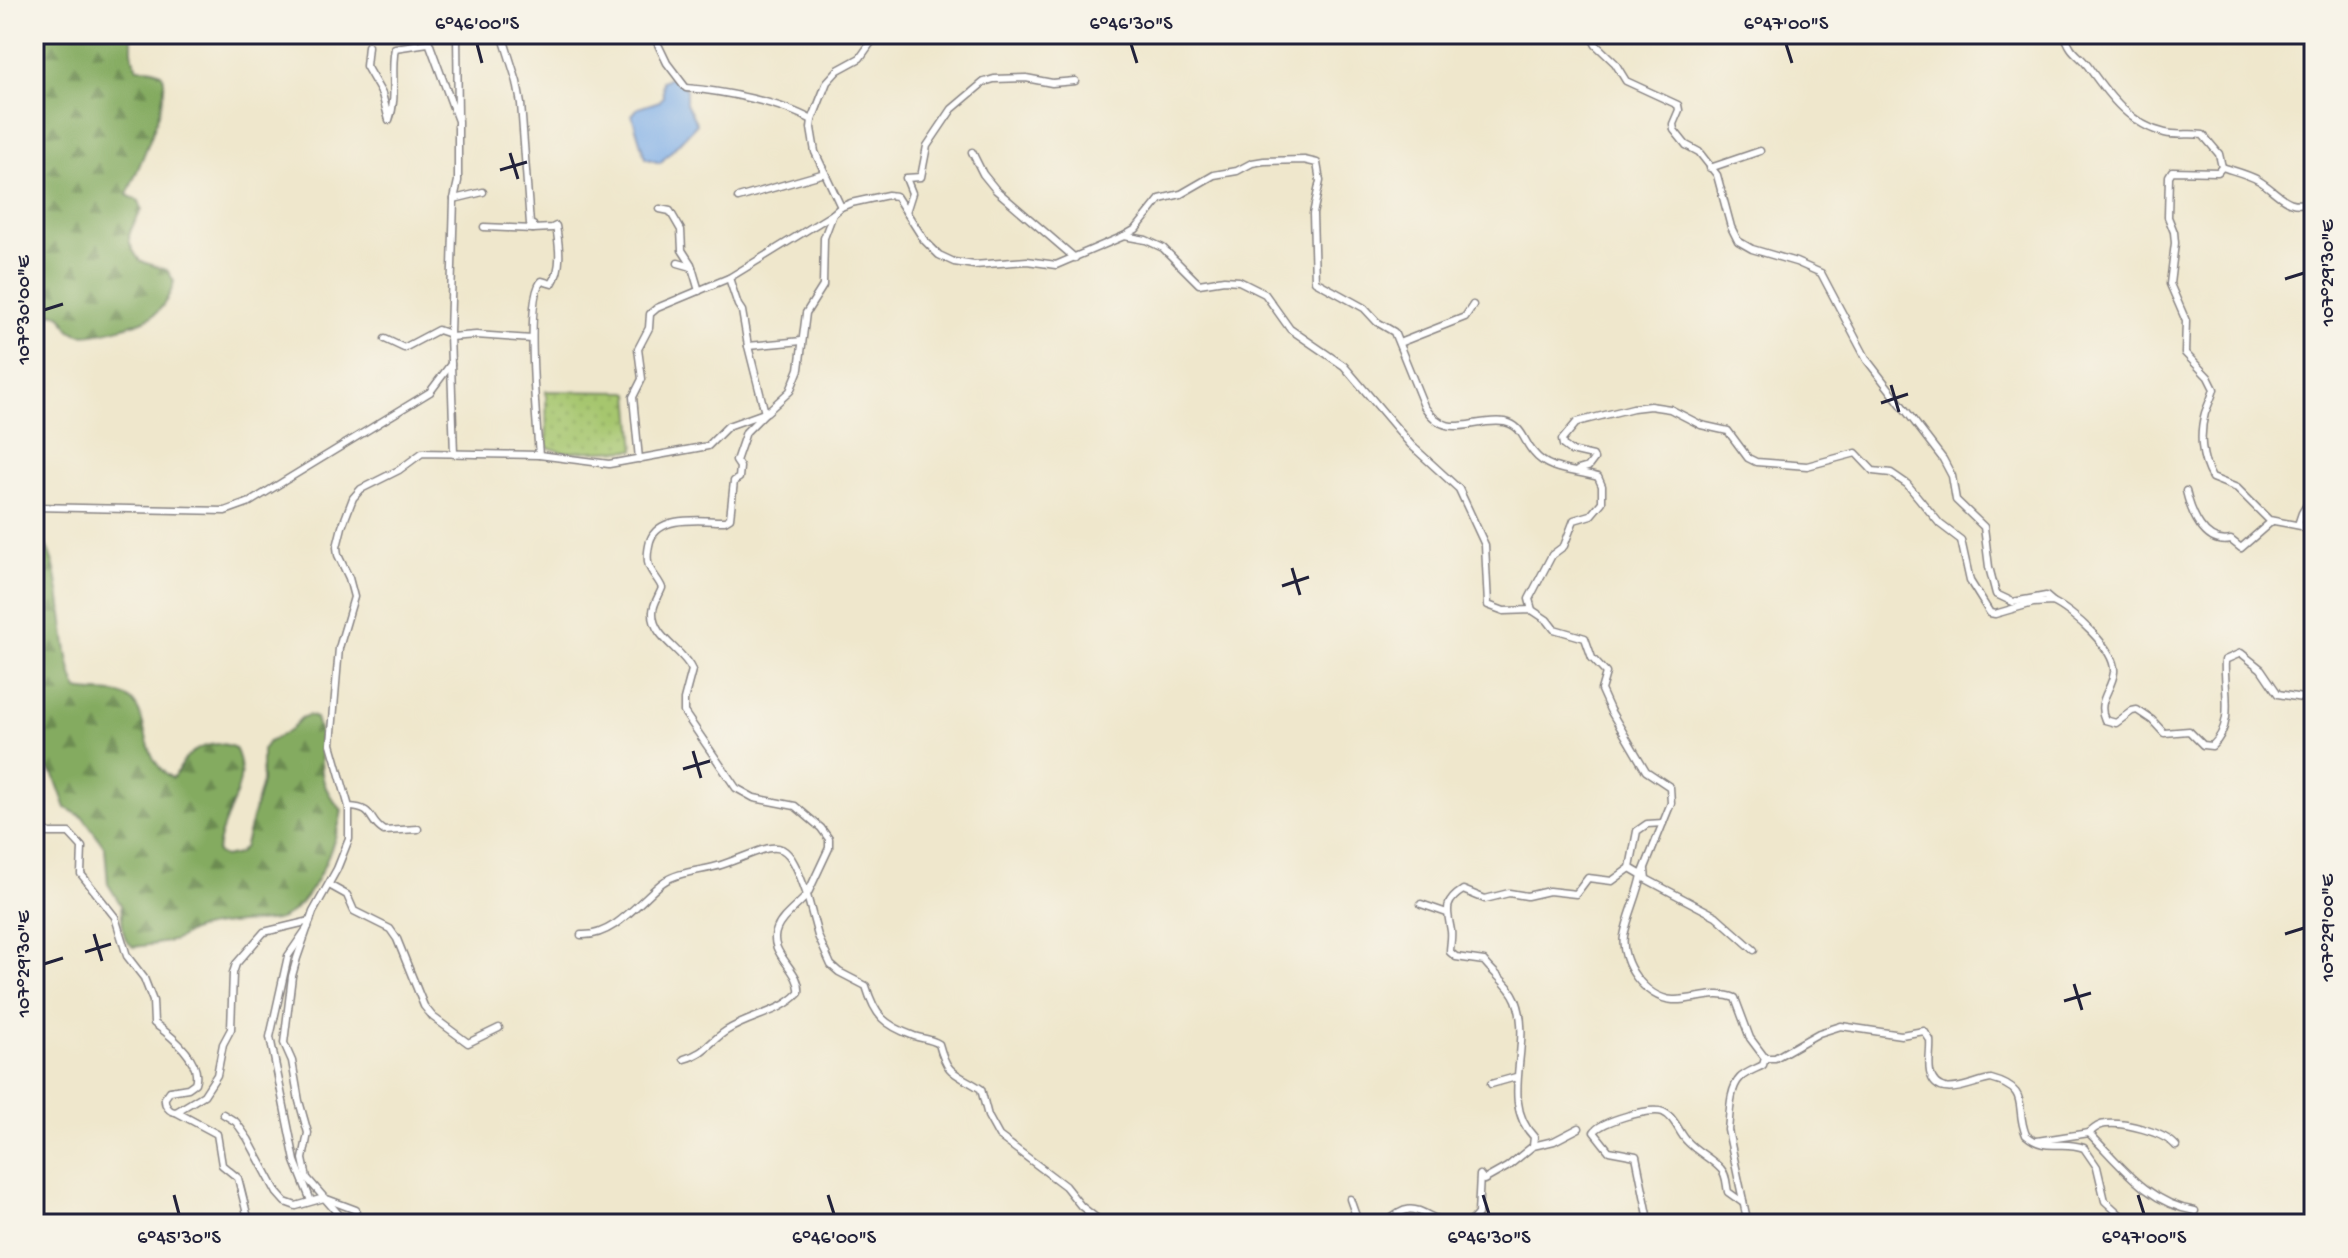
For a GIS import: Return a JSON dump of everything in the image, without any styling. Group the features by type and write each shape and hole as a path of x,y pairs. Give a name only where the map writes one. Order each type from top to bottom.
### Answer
{"street":[{"path":"426,34 458,121"},
{"path":"454,454 450,335 454,199 458,181 457,34"},
{"path":"502,34 521,104 533,229"},
{"path":"653,34 667,63 686,88 730,93 812,120"},
{"path":"841,207 812,138 812,120 827,82 838,70 860,58 877,34"},
{"path":"1590,34 1626,81 1677,103 1679,110 1673,124 1674,130 1686,145 1699,152 1717,175 1731,227 1738,241 1748,248 1806,266 1823,275 1867,360 1947,465 1957,503 1984,527 1996,594 2013,602 2046,596 2102,642 2112,659 2114,672 2103,698 2103,718 2111,723 2118,722 2137,710 2164,733 2189,731 2203,745 2212,746 2220,735 2227,708 2225,665 2229,656 2238,653 2257,665 2279,695 2302,698 2314,710"},
{"path":"2065,34 2073,53 2086,64 2102,88 2121,108 2163,133 2203,135 2219,154 2222,167"},
{"path":"368,46 366,66 382,94 389,120 395,92 391,70 395,48 428,43"},
{"path":"906,212 912,193 906,178 921,177 927,146 952,109 984,82 1026,78 1052,83 1075,81"},
{"path":"1710,168 1760,151"},
{"path":"972,152 990,184 1075,258"},
{"path":"639,459 633,397 642,379 638,349 649,328 650,314 657,308 729,278 841,207 891,196 900,199 919,233 935,252 954,262 974,265 1027,261 1056,265 1124,236 1136,229 1160,199 1181,194 1214,175 1264,161 1313,160 1320,165 1321,171 1313,214 1315,281 1366,309 1377,322 1394,332 1424,406 1437,421 1451,426 1509,423 1520,430 1532,452 1545,463 1598,477 1603,491 1602,502 1591,515 1574,520 1564,546 1552,555 1529,599 1532,610"},
{"path":"2222,167 2258,181 2290,203 2301,205 2314,201"},
{"path":"2222,167 2216,173 2182,170 2169,174 2168,217 2175,236 2170,284 2186,321 2185,353 2208,377 2214,389 2204,418 2201,440 2209,472 2215,480 2237,488 2261,514 2272,521 2298,525 2314,535"},
{"path":"738,198 825,173"},
{"path":"454,199 483,192"},
{"path":"660,209 670,211 679,223 682,250 692,267 699,291"},
{"path":"684,1059 701,1054 734,1026 783,1007 797,995 799,984 778,950 775,933 781,922 807,895 830,847 829,839 821,828 795,806 740,792 687,718 684,700 692,670 687,659 656,626 653,610 662,589 649,567 647,554 652,536 662,526 689,520 725,521 730,518 734,481 739,478 740,467 736,461 746,432 790,391 799,369 806,313 824,283 824,238 833,214"},
{"path":"484,227 533,229 556,226 559,254 557,277 552,284 542,281 536,287 532,339 539,455"},
{"path":"1124,236 1146,240 1163,248 1199,284 1239,281 1263,293 1292,331 1344,366 1411,445 1464,496 1485,545 1488,605 1504,611 1532,610 1554,629 1585,638 1592,658 1606,673 1601,690 1619,727 1646,771 1670,787 1671,803 1642,875 1638,897 1624,935 1629,961 1637,978 1649,992 1671,1000 1719,995 1735,998 1750,1038 1765,1058 1764,1064 1736,1083 1729,1118 1728,1130 1748,1224"},
{"path":"678,263 692,267"},
{"path":"729,278 742,311 765,413"},
{"path":"1399,343 1465,317 1473,305"},
{"path":"385,339 402,348 438,330 450,335 532,339"},
{"path":"748,346 802,341"},
{"path":"34,507 225,511 250,502 430,392 451,364"},
{"path":"1578,470 1588,467 1594,459 1563,445 1562,440 1577,422 1642,407 1670,409 1701,425 1728,431 1748,458 1756,462 1807,466 1856,453 1873,471 1891,473 1907,484 1940,524 1961,540 1972,585 1990,613 2033,603 2053,602"},
{"path":"311,1201 295,1161 270,1037 288,956 310,923 348,844 349,807 331,744 339,648 354,597 338,555 342,527 353,498 361,489 399,470 417,455 539,455 603,463 639,459 706,447 728,426 765,413"},
{"path":"2186,491 2197,522 2211,536 2224,542 2231,540 2236,547 2241,548 2272,521"},
{"path":"2298,525 2314,493"},
{"path":"34,795 45,831 69,833 82,847 81,874 115,917 127,956 144,978 153,1001 154,1023 177,1042 194,1065 198,1078 195,1083 188,1088 170,1091 165,1098 168,1108 217,1134 222,1165 238,1178 248,1218 256,1224"},
{"path":"349,807 370,813 376,826 384,831 418,829"},
{"path":"1533,1146 1534,1135 1527,1131 1522,1120 1516,1077 1523,1027 1515,997 1483,960 1453,955 1449,950 1452,934 1447,913 1453,899 1462,890 1485,899 1505,894 1529,896 1549,891 1576,894 1588,878 1612,881 1630,868 1637,831 1647,824 1663,823"},
{"path":"581,935 596,933 613,925 665,881 769,848 783,850 793,859 818,936 832,966 866,986 874,1011 882,1020 939,1044 946,1066 958,1077 981,1089 988,1116 999,1136 1065,1186 1081,1206 1104,1224"},
{"path":"1648,859 1646,879 1716,916 1754,950"},
{"path":"1630,868 1642,875"},
{"path":"329,885 347,895 354,911 390,929 397,939 421,1000 433,1017 468,1043 499,1028"},
{"path":"1421,904 1447,913"},
{"path":"176,1112 204,1095 217,1075 223,1044 231,1029 236,964 264,932 310,923"},
{"path":"310,923 292,976 284,1043 292,1061 308,1133 303,1159 307,1178 347,1224"},
{"path":"1765,1058 1775,1058 1819,1033 1841,1026 1901,1035 1924,1031 1930,1040 1929,1068 1936,1083 1951,1089 1990,1079 2005,1084 2018,1095 2022,1104 2024,1131 2033,1141 2044,1146 2065,1143 2084,1148 2097,1167 2105,1201 2130,1224"},
{"path":"1491,1084 1516,1077"},
{"path":"1639,1224 1648,1215 1636,1156 1609,1151 1594,1132 1604,1124 1639,1114 1655,1111 1666,1114 1687,1142 1722,1170 1728,1192 1742,1202"},
{"path":"223,1114 236,1122 248,1139 285,1202 296,1206 324,1198 356,1210"},
{"path":"2033,1141 2050,1141 2089,1133 2106,1124 2132,1126 2170,1139 2176,1146"},
{"path":"1469,1224 1478,1214 1480,1175 1484,1180 1499,1173 1533,1146 1554,1141 1579,1128"},
{"path":"2089,1133 2142,1187 2173,1206 2195,1211"},
{"path":"1350,1199 1357,1219 1363,1224"},
{"path":"1385,1224 1399,1211 1411,1208 1451,1224"}],"green space":[{"path":"34,34 132,34 132,55 137,68 159,71 164,82 159,113 127,195 139,201 142,209 129,239 140,261 167,270 174,281 170,294 159,310 131,325 85,335 72,331 61,316 34,314"},
{"path":"546,391 628,392 635,450 563,452 547,447"},
{"path":"34,532 45,544 52,560 71,673 78,690 128,698 140,714 154,759 172,778 188,756 200,748 221,744 235,748 240,761 238,788 217,853 224,857 238,854 244,848 262,782 262,750 267,743 290,730 301,718 308,715 316,718 325,786 342,810 334,841 318,877 296,908 283,917 206,927 175,940 154,944 133,947 126,940 121,905 108,884 105,848 83,817 66,808 54,775 34,756"}],"water":[{"path":"674,76 686,89 686,104 697,124 660,163 645,158 632,115 638,108 660,101 663,96 662,81"}]}
